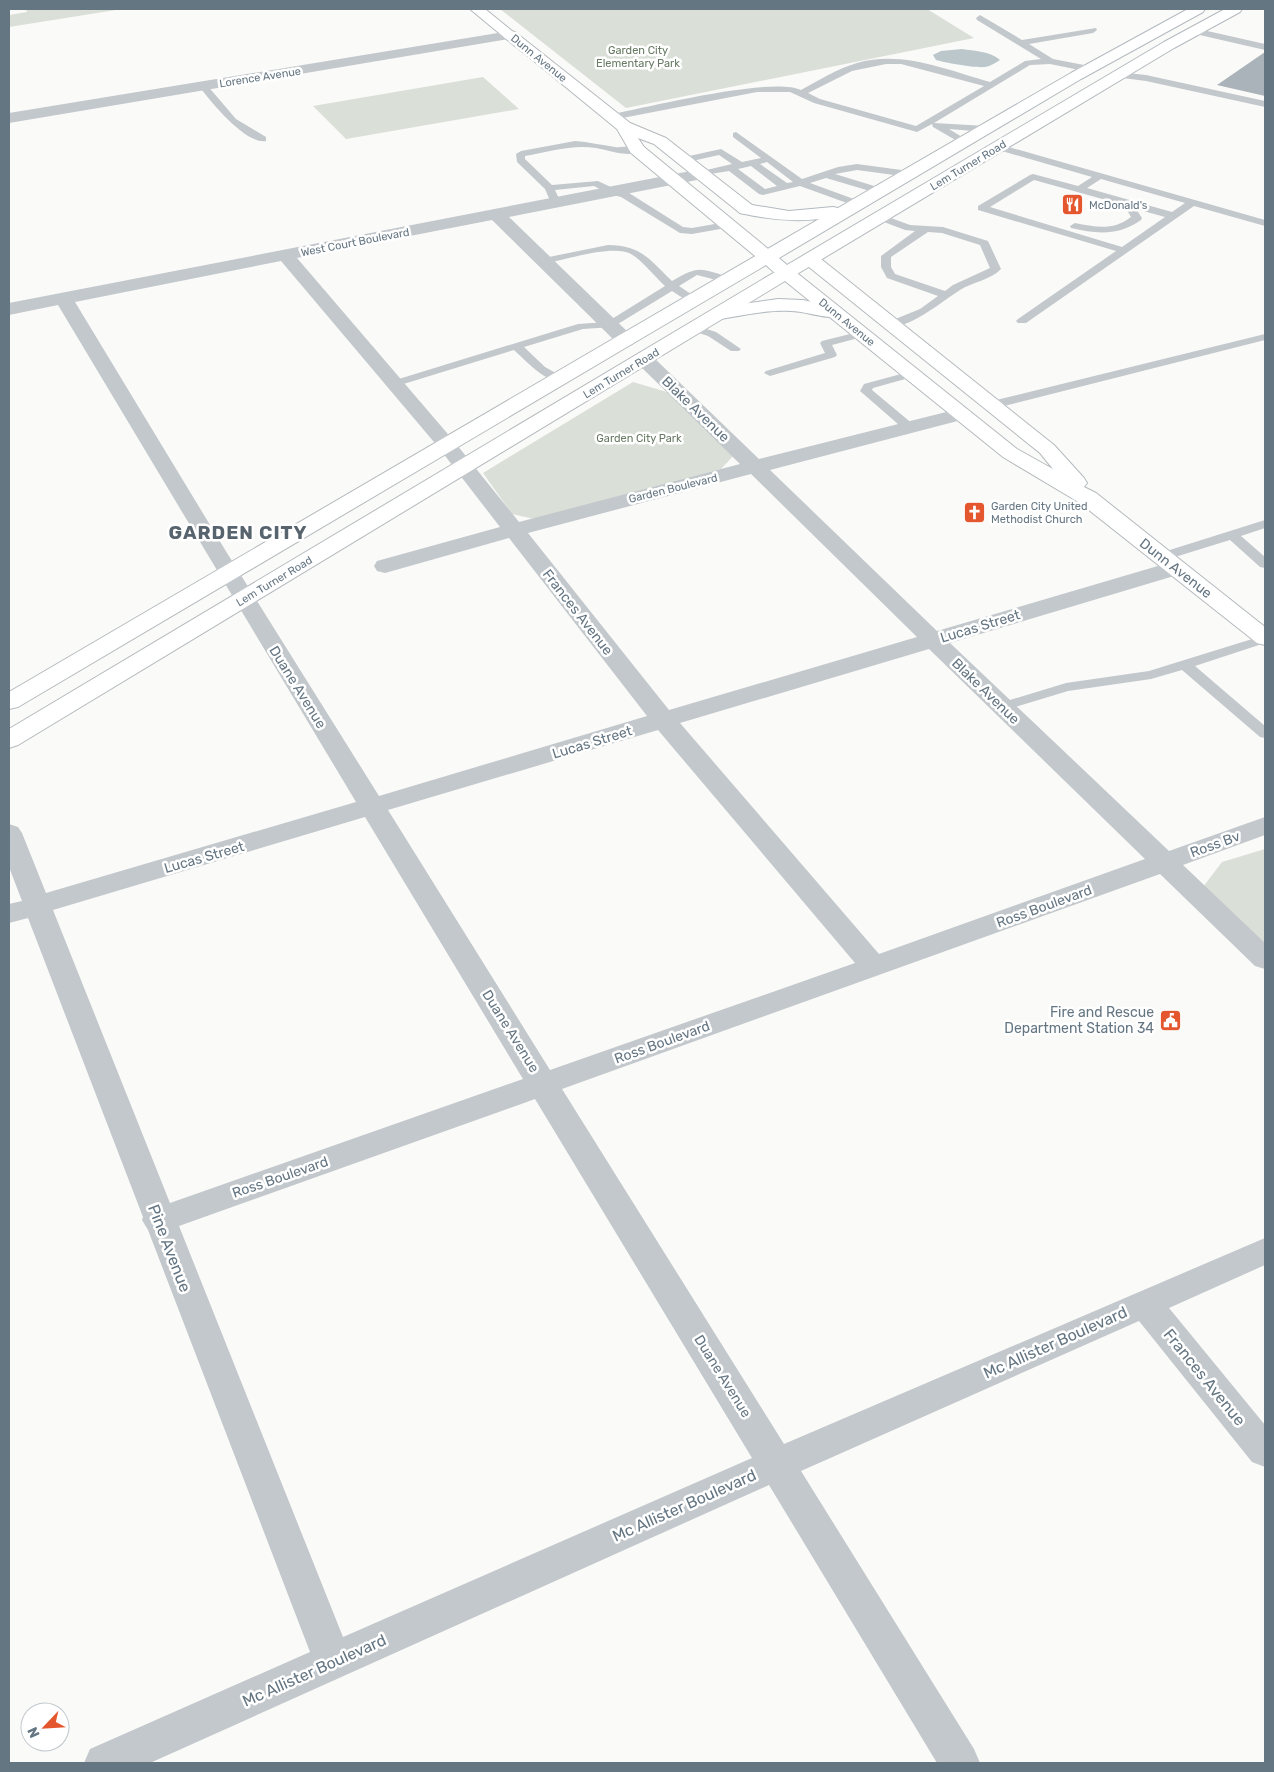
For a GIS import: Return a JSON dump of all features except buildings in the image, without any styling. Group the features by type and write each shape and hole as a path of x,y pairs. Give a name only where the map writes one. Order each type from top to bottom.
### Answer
{"main road":[{"name":"Dunn Avenue","path":"477,9 618,122 660,141 892,324 1047,449 1088,498"},
{"name":"Lem Turner Road","path":"9,740 446,444 1089,68 1198,9"},
{"name":"Lem Turner Road","path":"9,702 237,586 464,467 1118,75 1235,9"},
{"path":"1089,68 1118,75"},
{"name":"Dunn Avenue","path":"618,122 637,150 672,180 1010,453 1088,498 1265,639"},
{"path":"746,209 771,215 796,217 852,207"},
{"path":"721,313 763,305 788,303 834,312"}],"street":[{"name":"Lorence Avenue","path":"9,118 510,35"},
{"name":"West Court Boulevard","path":"9,309 496,214 553,196 613,192 701,174"},
{"path":"496,214 625,340"},
{"name":"Frances Avenue","path":"285,255 446,444 664,720 874,967"},
{"name":"Duane Avenue","path":"63,298 216,553 960,1763"},
{"name":"Blake Avenue","path":"644,359 1002,707 1265,958"},
{"name":"Garden Boulevard","path":"385,566 583,510 962,414"},
{"name":"Lucas Street","path":"23,910 934,640 1168,562"},
{"name":"Ross Bv","path":"1165,862 1265,826"},
{"name":"Pine Avenue","path":"9,833 23,910 158,1220 333,1661"},
{"name":"Ross Boulevard","path":"158,1220 543,1085 1165,862"},
{"name":"Mc Allister Boulevard","path":"104,1763 777,1464 1265,1251"},
{"name":"Frances Avenue","path":"1144,1303 1265,1451"}],"lane":[{"path":"980,18 1050,60"},
{"path":"1022,43 1093,30"},
{"path":"1194,31 1265,47"},
{"path":"618,122 757,89 792,89 817,100 917,129 932,124 1028,63 1050,60 1089,68"},
{"path":"802,93 859,65 887,61 901,61 992,85"},
{"path":"1118,75 1146,78 1265,104"},
{"path":"203,86 233,121 263,139"},
{"path":"932,124 986,129"},
{"path":"932,124 964,142"},
{"path":"736,135 801,183 852,207"},
{"path":"553,196 520,160 521,154 575,144 595,145 615,150 637,150"},
{"path":"998,147 1265,223"},
{"path":"683,160 721,152 763,192 801,183 841,168 857,167 909,174"},
{"path":"701,174 768,159"},
{"path":"753,163 785,186"},
{"path":"824,174 880,191"},
{"path":"1079,189 1100,176"},
{"path":"1123,250 982,208 1033,177 1173,216"},
{"path":"613,192 625,195 680,230 692,231 726,225"},
{"path":"1044,226 1062,223 1098,230 1119,230 1137,218 1128,203"},
{"path":"1022,321 1192,203"},
{"path":"880,217 909,228 943,230 984,243 996,269 957,287 924,311 892,324"},
{"path":"926,229 886,256 886,267 892,276 946,295"},
{"path":"544,261 608,248 622,248 635,252 670,286 693,300"},
{"path":"393,384 582,326 609,325 695,272 728,280"},
{"path":"694,328 712,334 735,349"},
{"path":"770,373 832,355 826,344 862,334"},
{"path":"992,405 1265,337"},
{"path":"516,346 541,369 558,379"},
{"path":"910,428 866,391 868,386 912,374"},
{"path":"1168,562 1230,534 1265,524"},
{"path":"1230,534 1265,564"},
{"path":"1002,707 1066,687 1150,674 1265,639"},
{"path":"1184,664 1265,734"}],"green space":[{"path":"26,9 122,9 9,27 9,15 27,12"},
{"name":"Garden City Elementary Park","path":"500,9 927,9 974,38 626,108"},
{"path":"483,77 519,109 346,139 313,106"},
{"name":"Garden City Park","path":"633,382 667,392 734,455 721,469 534,519 512,514 483,473"},
{"path":"1265,849 1265,942 1261,944 1203,887 1222,862"}],"shaded area":[{"path":"962,49 987,53 1000,60 987,67 975,67 936,60 933,55 941,51"}],"place":[{"name":"McDonald's","path":"1073,205"},
{"name":"Garden City United Methodist Church","path":"975,512"},
{"name":"Fire and Rescue Department Station 34","path":"1170,1020"}],"district":[{"name":"GARDEN CITY","path":"238,532"}]}
